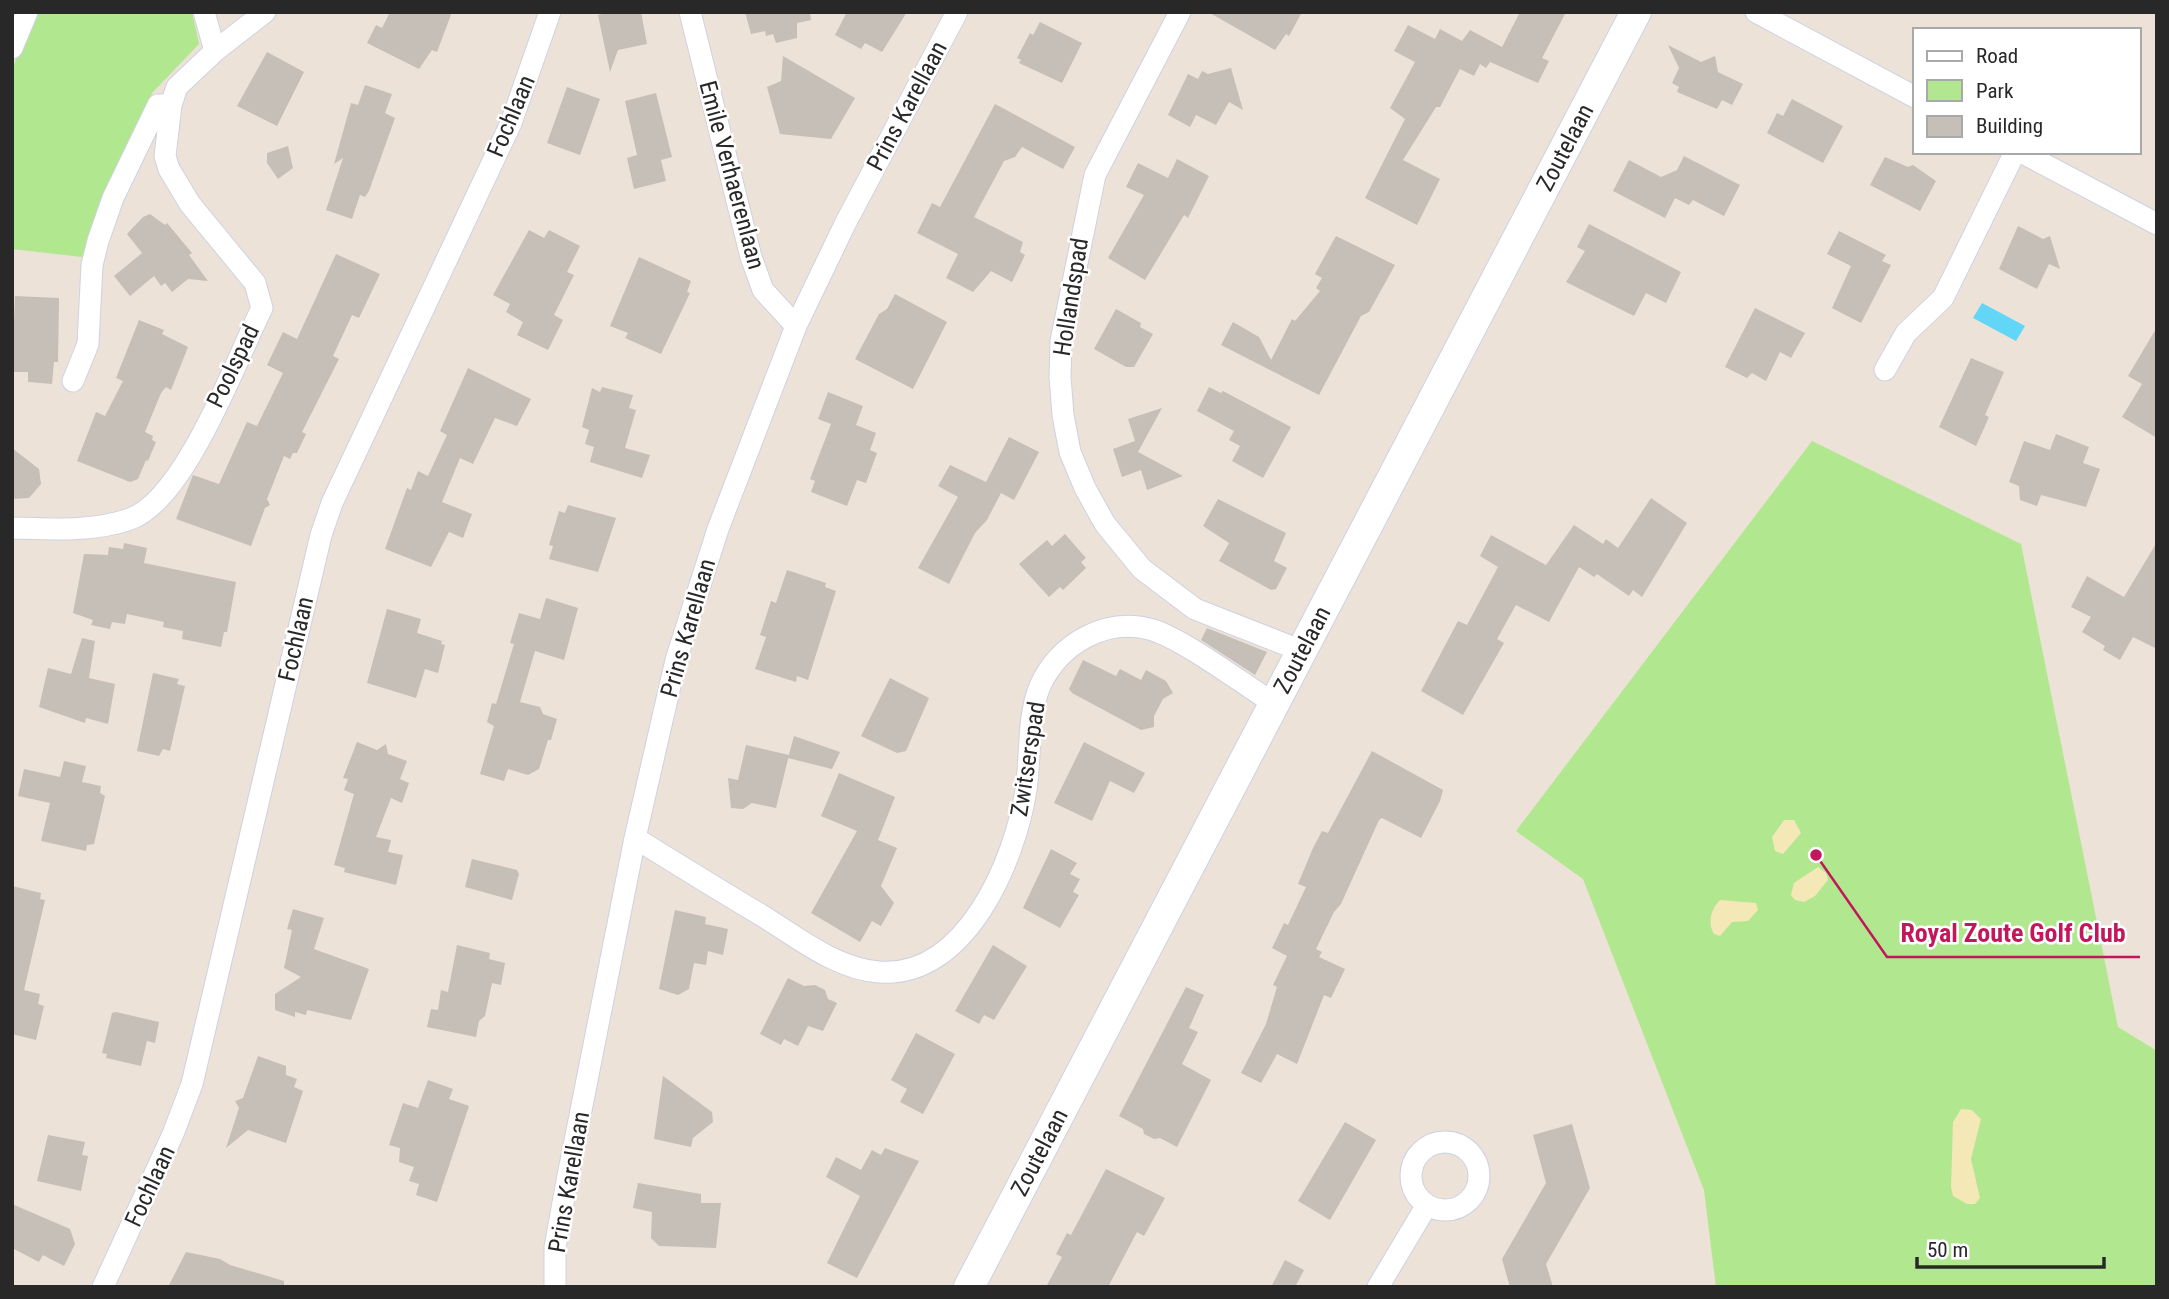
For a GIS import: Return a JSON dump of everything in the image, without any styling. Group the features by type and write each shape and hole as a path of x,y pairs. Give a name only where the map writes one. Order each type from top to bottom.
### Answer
{"street":[{"path":"12,48 27,12"},
{"path":"204,12 215,51"},
{"name":"Poolspad","path":"12,528 110,524 149,510 164,496 186,464 262,308 255,283 190,204 169,169 165,156 171,104 177,87 215,51 265,12"},
{"name":"Fochlaan","path":"103,1287 173,1134 192,1084 321,535 332,503 511,123 550,12"},
{"name":"Emile Verhaerenlaan","path":"690,12 751,257 763,290 796,326"},
{"name":"Prins Karellaan","path":"555,1287 555,1247 635,838 676,660 718,529 796,326 845,223 957,12"},
{"name":"Hollandspad","path":"1180,12 1095,175 1061,341 1063,415 1070,452 1085,488 1105,524 1142,569 1195,609 1302,651"},
{"name":"Zoutelaan","path":"970,1287 1636,12"},
{"path":"1756,12 1913,96"},
{"path":"73,381 88,344 92,265 113,198 158,105 171,104"},
{"path":"1885,370 1906,333 1943,298 2014,154"},
{"path":"2025,154 2157,224"},
{"name":"Zwitserspad","path":"635,838 836,960 880,972 900,971 922,965 948,948 968,929 986,901 1005,863 1026,793 1034,710 1040,687 1066,648 1104,629 1121,627 1153,630 1275,704"},
{"path":"1378,1287 1427,1205"}],"green space":[{"path":"36,12 192,12 199,44 152,93 109,187 82,257 12,249 12,69"},
{"path":"1812,441 2021,544 2118,1027 2157,1051 2157,1287 1716,1287 1704,1190 1583,879 1516,831"}],"sand":[{"path":"1784,820 1794,820 1801,833 1783,854 1775,851 1772,837"},
{"path":"1818,867 1826,873 1828,880 1815,896 1804,902 1795,900 1791,895 1794,883"},
{"path":"1720,900 1756,903 1758,910 1748,921 1732,922 1720,936 1714,934 1710,921"},
{"path":"1961,1109 1972,1110 1981,1119 1971,1159 1980,1198 1975,1204 1967,1204 1953,1196 1951,1187 1953,1122"}],"water":[{"path":"1982,303 2025,326 2016,341 1973,318"}],"building":[{"path":"390,12 452,12 437,52 432,50 419,69 367,43 376,25 382,28"},
{"path":"610,12 641,12 647,44 618,50 610,72 598,15"},
{"path":"745,12 810,12 811,20 797,23 797,38 776,43 773,34 766,36 765,31 751,34"},
{"path":"847,12 907,12 882,52 865,43 861,49 835,35"},
{"path":"1208,12 1302,12 1289,36 1286,34 1275,50"},
{"path":"1520,12 1566,12 1542,58 1549,61 1538,83 1490,62 1486,68 1480,64 1474,76 1460,69 1440,107 1436,107 1403,160 1440,179 1417,225 1365,198 1405,119 1390,108 1415,62 1394,51 1408,25 1435,39 1440,29 1462,41 1470,30 1502,47"},
{"path":"1040,22 1082,43 1062,83 1019,63 1021,60 1017,58 1030,33 1033,35"},
{"path":"1668,45 1701,62 1715,56 1718,72 1743,84 1732,105 1722,100 1717,109 1677,92 1679,87 1672,83 1679,68"},
{"path":"267,52 304,72 277,126 237,106"},
{"path":"783,56 855,98 831,139 780,134 767,87 781,81"},
{"path":"1231,68 1243,110 1229,102 1216,125 1196,115 1190,127 1168,115 1188,74 1198,79 1202,71 1208,74"},
{"path":"365,85 392,94 385,113 395,118 369,191 365,197 360,195 352,219 326,210 343,158 334,164 351,103 358,105"},
{"path":"567,87 600,99 580,155 547,143"},
{"path":"656,93 672,157 661,160 666,181 634,189 627,158 637,155 625,101"},
{"path":"1792,99 1843,126 1823,163 1767,133 1777,113 1783,116"},
{"path":"995,104 1075,147 1063,169 1022,147 1015,157 1004,161 974,217 1023,242 1020,252 1025,255 1012,282 991,271 973,292 946,278 958,254 917,233 932,203 940,207"},
{"path":"288,146 293,168 278,179 267,163 267,153"},
{"path":"1684,156 1740,185 1724,216 1693,200 1689,205 1675,198 1665,218 1613,191 1629,160 1661,177 1677,170"},
{"path":"1885,157 1908,167 1913,165 1936,181 1920,211 1870,185"},
{"path":"1177,159 1209,176 1188,218 1184,215 1145,280 1108,258 1144,195 1126,187 1138,163 1168,178"},
{"path":"150,214 165,225 167,223 192,253 189,255 208,281 188,279 172,292 165,283 161,286 154,276 130,296 114,276 142,253 127,234 143,217"},
{"path":"1589,224 1681,272 1666,303 1646,293 1634,316 1566,282 1585,251 1577,247"},
{"path":"2018,226 2043,239 2050,236 2060,269 2049,264 2037,289 1999,269"},
{"path":"529,230 544,238 549,230 580,246 567,272 574,275 554,315 563,320 548,350 517,335 523,322 506,312 510,304 493,295"},
{"path":"1839,231 1886,255 1882,261 1891,265 1861,323 1832,308 1851,266 1827,254"},
{"path":"1336,236 1395,265 1369,312 1361,316 1319,395 1221,345 1233,322 1259,337 1271,360 1292,319 1295,321 1320,291 1316,288 1322,278 1315,274"},
{"path":"336,254 380,274 359,318 352,315 333,356 339,359 302,432 306,434 297,453 293,453 290,459 284,456 267,499 270,505 265,508 251,546 176,519 193,475 219,484 247,422 257,426 283,373 267,365 283,332 297,339"},
{"path":"639,257 691,281 687,292 690,293 661,354 625,338 628,333 610,326"},
{"path":"895,294 947,322 913,389 855,359 879,314 887,309"},
{"path":"15,296 59,298 58,362 54,362 52,384 28,382 28,372 12,372"},
{"path":"1755,308 1805,333 1791,358 1780,352 1766,381 1752,373 1747,378 1725,367"},
{"path":"1116,309 1141,323 1140,327 1153,334 1134,367 1126,367 1094,349"},
{"path":"139,320 164,330 162,334 188,347 171,390 166,387 161,393 145,432 153,436 152,440 156,442 148,461 146,460 138,479 130,482 77,461 96,412 105,416 123,381 116,378"},
{"path":"2157,327 2157,438 2122,417 2142,384 2128,376"},
{"path":"1971,358 2004,372 1985,415 1989,417 1976,446 1939,427"},
{"path":"468,368 531,399 517,426 495,418 473,464 460,458 442,502 472,514 463,538 449,532 431,567 385,549 407,488 411,490 418,471 428,476 447,435 440,431"},
{"path":"602,387 633,395 629,408 636,410 625,448 650,455 642,478 590,462 594,447 585,444 589,430 582,427 592,388 600,392"},
{"path":"1209,387 1221,393 1223,391 1291,427 1263,478 1232,461 1240,446 1229,440 1234,431 1197,411"},
{"path":"828,392 863,406 856,425 876,433 870,450 877,453 866,483 857,480 847,506 811,492 815,481 810,479 831,424 818,419"},
{"path":"1162,408 1138,452 1183,476 1147,490 1141,470 1122,477 1113,449 1135,441 1128,419"},
{"path":"2056,434 2089,447 2083,463 2100,469 2086,507 2041,495 2037,506 2020,500 2019,486 2009,482 2024,441 2050,450"},
{"path":"1009,437 1039,452 1014,500 1001,493 987,520 975,533 949,584 918,568 958,497 938,486 950,465 986,482"},
{"path":"12,448 39,469 41,484 29,498 12,499"},
{"path":"1651,498 1687,523 1642,597 1633,590 1629,596 1597,574 1594,577 1579,567 1549,622 1516,605 1497,639 1504,643 1463,715 1421,691 1458,621 1467,625 1498,567 1480,556 1491,535 1546,565 1574,525 1603,544 1606,539 1618,548"},
{"path":"1218,499 1286,533 1274,561 1287,568 1276,589 1271,590 1219,561 1229,543 1203,526"},
{"path":"568,505 616,518 598,572 549,559 553,546 549,545 559,511 565,513"},
{"path":"1065,534 1086,558 1081,562 1086,568 1063,590 1060,587 1049,597 1019,564 1047,540 1052,546"},
{"path":"2157,542 2157,649 2133,637 2120,660 2103,650 2105,646 2082,632 2091,617 2071,607 2087,576 2124,597"},
{"path":"124,543 147,548 144,563 236,582 227,632 224,632 221,647 182,639 183,631 163,627 164,622 127,614 125,624 112,622 110,629 91,625 93,620 73,613 84,554 108,555 109,547 123,549"},
{"path":"787,570 826,583 825,587 836,591 808,680 797,676 796,682 755,669 766,637 760,635 771,601 776,603"},
{"path":"546,598 578,608 564,660 535,651 520,702 540,707 543,714 557,719 551,740 548,740 539,769 528,775 508,769 504,781 480,774 494,726 487,722 492,703 496,704 514,644 510,643 519,613 540,619"},
{"path":"387,609 421,619 417,633 442,641 441,644 445,645 438,673 425,669 416,698 367,683"},
{"path":"1207,628 1267,652 1255,675 1201,640"},
{"path":"82,638 95,641 89,678 115,684 108,724 86,718 85,723 39,707 48,668 71,674"},
{"path":"1083,660 1116,676 1120,669 1141,680 1146,670 1166,681 1173,693 1163,699 1154,716 1154,727 1141,730 1072,693 1069,689"},
{"path":"153,673 179,679 177,684 185,686 170,751 163,749 159,756 137,751"},
{"path":"890,678 929,698 906,751 897,753 861,736"},
{"path":"794,736 840,752 832,769 788,758"},
{"path":"357,742 377,750 386,744 388,754 407,761 400,779 409,783 402,803 391,798 376,837 391,840 388,852 403,855 396,885 344,872 345,868 334,865 354,794 344,790 348,779 343,778"},
{"path":"1084,742 1145,773 1134,793 1110,781 1092,821 1054,803"},
{"path":"746,745 789,755 776,808 752,803 743,809 731,808 728,778 738,780"},
{"path":"1372,751 1443,790 1440,801 1421,838 1382,818 1379,820 1341,904 1334,912 1316,949 1322,952 1319,957 1345,969 1331,998 1324,995 1297,1064 1277,1054 1261,1083 1241,1073 1266,1024 1277,987 1273,985 1287,956 1272,948 1284,923 1288,925 1306,887 1298,884 1313,848 1322,831 1328,833"},
{"path":"64,761 86,766 82,782 101,786 100,793 105,796 94,844 87,845 86,851 41,841 50,803 18,796 24,769 60,777"},
{"path":"839,773 895,797 878,840 897,848 881,886 894,903 881,926 872,921 860,942 811,913 857,831 821,816"},
{"path":"1051,849 1077,863 1070,874 1080,879 1073,892 1079,895 1060,928 1023,908"},
{"path":"472,859 517,870 519,874 512,900 465,887"},
{"path":"12,886 41,893 40,899 45,900 24,990 40,994 38,1004 44,1006 36,1040 12,1034"},
{"path":"293,909 324,918 314,949 369,969 351,1020 307,1010 306,1015 295,1012 295,1017 275,1010 275,994 301,977 284,968 292,930 287,929"},
{"path":"675,910 706,917 705,924 728,929 723,955 708,951 706,965 694,963 689,989 678,995 659,989"},
{"path":"457,945 490,953 489,959 505,963 501,985 492,983 485,1016 479,1021 476,1037 427,1027 431,1009 438,1010 441,990 448,992"},
{"path":"993,945 1027,966 994,1020 984,1015 979,1024 955,1011"},
{"path":"788,978 804,986 815,985 825,990 828,999 837,1003 823,1031 808,1026 798,1046 784,1039 781,1045 760,1034"},
{"path":"1186,987 1204,995 1189,1028 1198,1032 1182,1064 1211,1080 1177,1147 1160,1138 1154,1139 1144,1134 1143,1129 1119,1116"},
{"path":"112,1013 159,1022 155,1043 147,1041 141,1066 106,1058 107,1054 102,1053"},
{"path":"916,1033 955,1054 923,1114 900,1102 907,1089 891,1080"},
{"path":"258,1056 286,1066 286,1075 297,1079 294,1087 303,1091 286,1143 248,1130 226,1148 239,1108 235,1101 243,1098"},
{"path":"663,1076 712,1112 713,1122 693,1138 691,1147 654,1139"},
{"path":"428,1080 453,1089 449,1099 469,1106 437,1202 416,1195 419,1184 409,1181 414,1167 399,1162 400,1148 389,1145 403,1103 418,1108"},
{"path":"1345,1122 1376,1140 1330,1220 1298,1201"},
{"path":"1572,1124 1590,1188 1546,1264 1553,1287 1510,1287 1502,1259 1546,1183 1533,1135"},
{"path":"48,1135 85,1142 82,1155 88,1156 81,1191 37,1181"},
{"path":"885,1148 919,1161 857,1278 827,1263 860,1196 826,1177 836,1157 861,1170 872,1150 881,1155"},
{"path":"1106,1169 1165,1198 1144,1236 1137,1232 1108,1287 1046,1287 1062,1257 1056,1254 1067,1233 1071,1235"},
{"path":"638,1183 701,1194 701,1203 721,1203 716,1248 659,1246 651,1238 652,1212 633,1208"},
{"path":"12,1204 70,1229 75,1244 64,1266 43,1255 39,1262 12,1248"},
{"path":"186,1252 220,1259 230,1265 284,1281 284,1287 168,1287"},
{"path":"1285,1260 1304,1270 1295,1287 1271,1287"}],"place":[{"name":"Royal Zoute Golf Club","path":"1816,855"}]}
